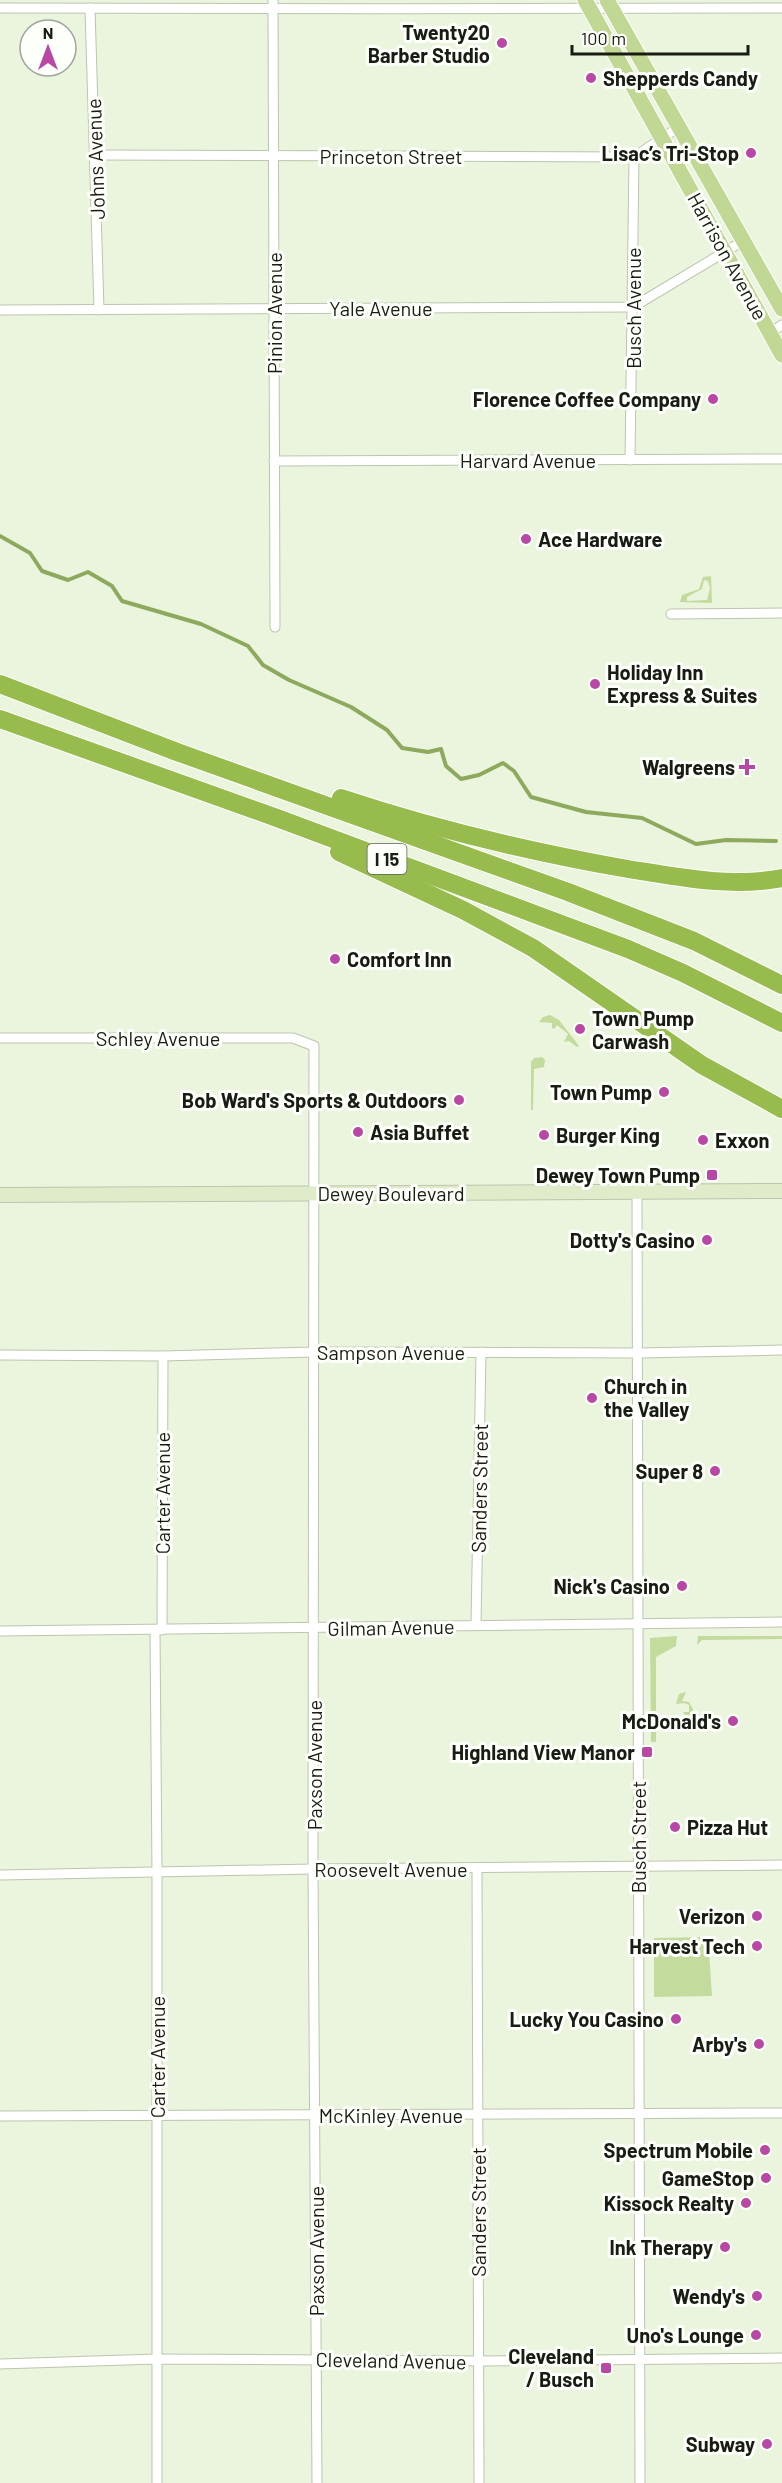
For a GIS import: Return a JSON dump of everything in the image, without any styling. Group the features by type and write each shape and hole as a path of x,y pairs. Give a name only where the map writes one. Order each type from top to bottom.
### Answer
{"highway":[{"name":"I 15","path":"0,684 177,752 568,892 694,941 774,981"},
{"name":"I 15","path":"0,719 277,818 628,949 683,973 775,1019"},
{"path":"177,752 301,785 394,816 505,844 596,863 674,877 713,880 782,878"},
{"path":"277,818 332,849 463,910 532,948 702,1065 782,1109"}],"main road":[{"name":"Harrison Avenue","path":"588,5 725,250 776,329 782,354"},
{"name":"Harrison Avenue","path":"610,5 782,309"}],"street":[{"path":"0,8 65,4 90,8 273,4 782,8"},
{"name":"Pinion Avenue","path":"273,4 275,627"},
{"name":"Johns Avenue","path":"90,8 99,310"},
{"path":"634,157 679,127"},
{"name":"Princeton Street","path":"95,156 634,157"},
{"name":"Busch Avenue","path":"630,460 634,157"},
{"path":"633,307 743,241"},
{"name":"Yale Avenue","path":"0,310 633,307"},
{"name":"Harvard Avenue","path":"274,461 782,459"},
{"path":"671,614 782,613"},
{"name":"Schley Avenue","path":"0,1038 293,1038 314,1046"},
{"name":"Paxson Avenue","path":"314,1046 313,1869 317,2483"},
{"name":"Busch Street","path":"637,1191 640,2483"},
{"name":"Dewey Boulevard","path":"0,1195 782,1191"},
{"name":"Sampson Avenue","path":"0,1355 163,1356 315,1352 639,1353 782,1350"},
{"name":"Sanders Street","path":"476,1625 481,1352"},
{"name":"Carter Avenue","path":"157,2483 158,1631 163,1356"},
{"name":"Gilman Avenue","path":"0,1631 158,1631 782,1622"},
{"name":"Roosevelt Avenue","path":"0,1875 313,1869 782,1865"},
{"name":"Sanders Street","path":"477,1869 479,2483"},
{"name":"McKinley Avenue","path":"0,2116 782,2113"},
{"name":"Cleveland Avenue","path":"0,2364 157,2359 479,2361 782,2358"}],"green space":[{"path":"711,576 712,603 680,602 682,595 699,589 703,577","holes":["704,580 708,581 710,588 707,600 687,601 687,597 702,589"]},
{"path":"550,1015 559,1020 579,1046 569,1041 564,1042 568,1034 557,1025 554,1029 552,1023 539,1022 543,1017"},
{"path":"542,1057 545,1060 544,1067 534,1069 533,1110 531,1110 531,1062 534,1058"},
{"path":"677,1636 676,1646 656,1657 656,1742 651,1742 650,1638"},
{"path":"698,1636 782,1636 782,1639 702,1640 697,1645"},
{"path":"686,1692 682,1701 689,1702 693,1709 692,1714 703,1715 703,1721 691,1721 691,1733 685,1728 689,1720 683,1712 689,1712 689,1705 676,1704 679,1694"},
{"path":"708,1937 712,1996 654,1997 654,1938"}],"waterway":[{"path":"0,536 30,553 42,571 68,580 88,572 112,586 122,601 201,624 248,646 263,665 289,680 351,707 387,730 402,748 428,752 441,749 446,766 461,779 479,775 503,763 514,771 531,797 586,812 642,818 696,844 726,840 776,841"}],"place":[{"name":"Twenty20 Barber Studio","path":"502,43"},
{"name":"Shepperds Candy","path":"591,78"},
{"name":"Lisac’s Tri-Stop","path":"751,153"},
{"name":"Florence Coffee Company","path":"713,399"},
{"name":"Ace Hardware","path":"526,539"},
{"name":"Holiday Inn Express & Suites","path":"595,684"},
{"name":"Walgreens","path":"747,767"},
{"name":"Comfort Inn","path":"335,959"},
{"name":"Town Pump Carwash","path":"580,1029"},
{"name":"Town Pump","path":"664,1092"},
{"name":"Bob Ward's Sports & Outdoors","path":"459,1100"},
{"name":"Asia Buffet","path":"358,1132"},
{"name":"Burger King","path":"544,1135"},
{"name":"Exxon","path":"703,1140"},
{"name":"Dewey Town Pump","path":"712,1175"},
{"name":"Dotty's Casino","path":"707,1240"},
{"name":"Church in the Valley","path":"592,1398"},
{"name":"Super 8","path":"715,1471"},
{"name":"Nick's Casino","path":"682,1586"},
{"name":"McDonald's","path":"733,1721"},
{"name":"Highland View Manor","path":"647,1752"},
{"name":"Pizza Hut","path":"675,1827"},
{"name":"Verizon","path":"757,1916"},
{"name":"Harvest Tech","path":"757,1946"},
{"name":"Lucky You Casino","path":"676,2019"},
{"name":"Arby's","path":"759,2044"},
{"name":"Spectrum Mobile","path":"765,2150"},
{"name":"GameStop","path":"766,2178"},
{"name":"Kissock Realty","path":"746,2203"},
{"name":"Ink Therapy","path":"725,2247"},
{"name":"Wendy's","path":"757,2296"},
{"name":"Uno's Lounge","path":"756,2335"},
{"name":"Cleveland / Busch","path":"606,2368"},
{"name":"Subway","path":"767,2444"}]}
